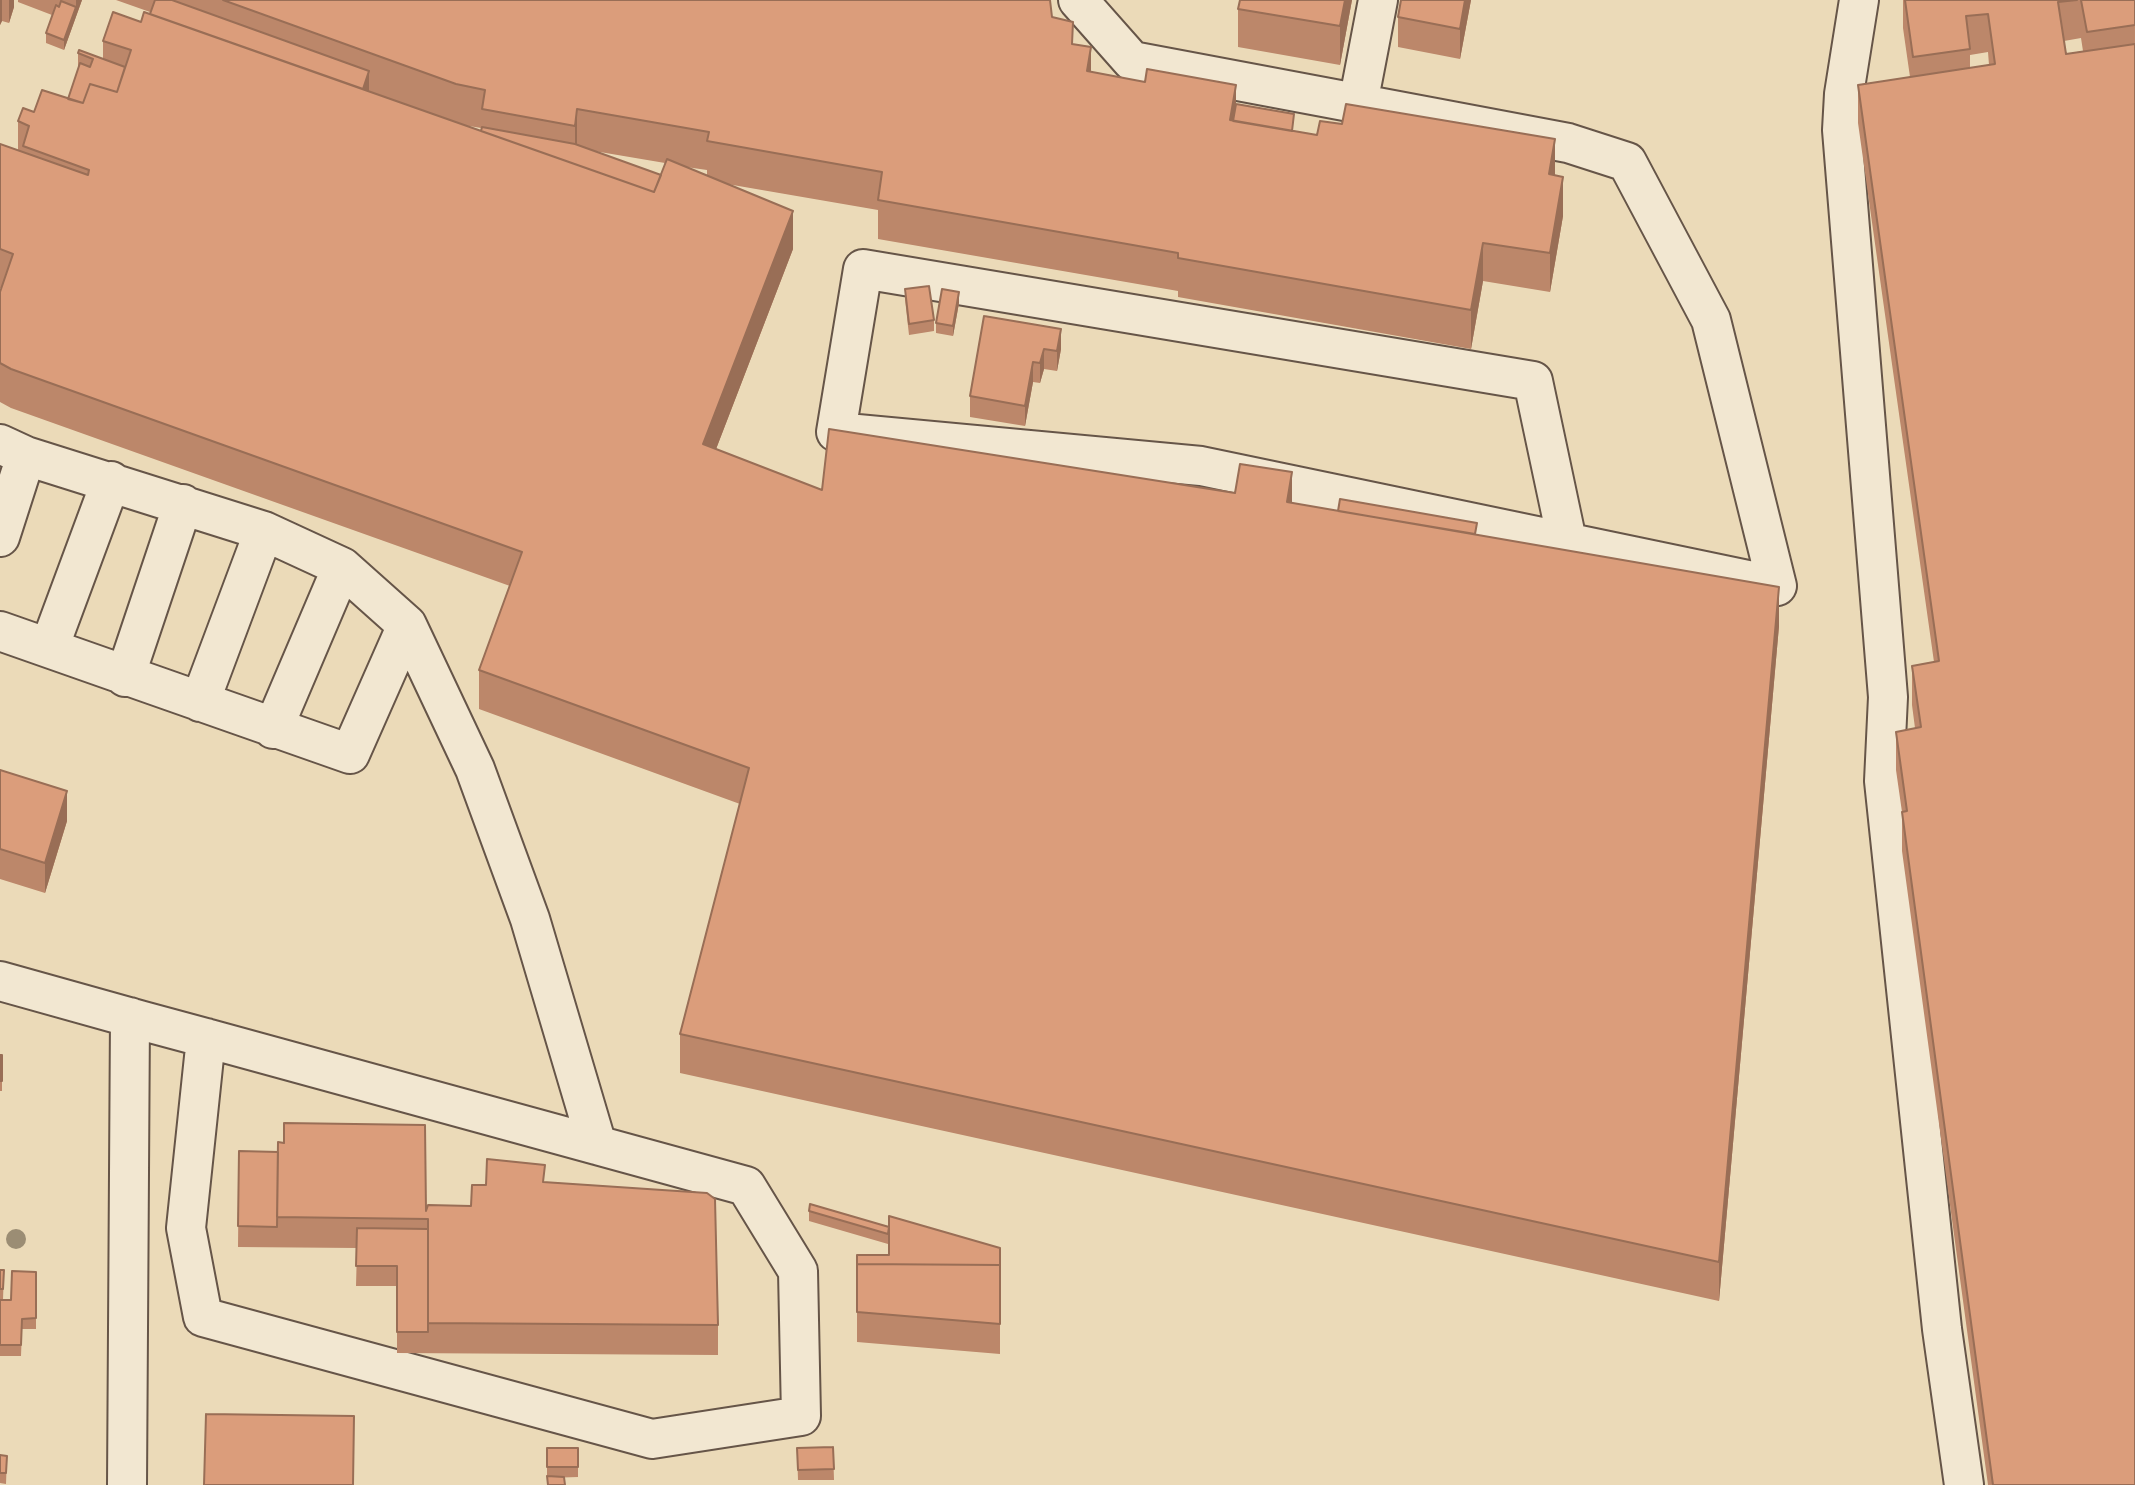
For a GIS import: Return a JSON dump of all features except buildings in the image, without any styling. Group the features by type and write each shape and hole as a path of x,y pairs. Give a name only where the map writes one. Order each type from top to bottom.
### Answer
{"street":[{"path":"1078,0 1132,61 1568,143 1627,162 1712,320 1777,586 1200,466 836,432 863,269 1533,381 1567,541"},
{"path":"1358,104 1378,0"},
{"path":"1859,0 1844,94 1842,130 1888,696 1884,781 1941,1316 1964,1485"},
{"path":"0,537 13,450 264,531 342,567 407,625 485,794 530,919 597,1145"},
{"path":"48,648 111,481"},
{"path":"125,677 183,504"},
{"path":"200,702 264,531"},
{"path":"273,729 342,567"},
{"path":"0,631 350,754 407,625"},
{"path":"0,981 746,1186 798,1271 801,1416 652,1439 202,1317 186,1228 206,1038"},
{"path":"127,1485 130,1017"}]}
